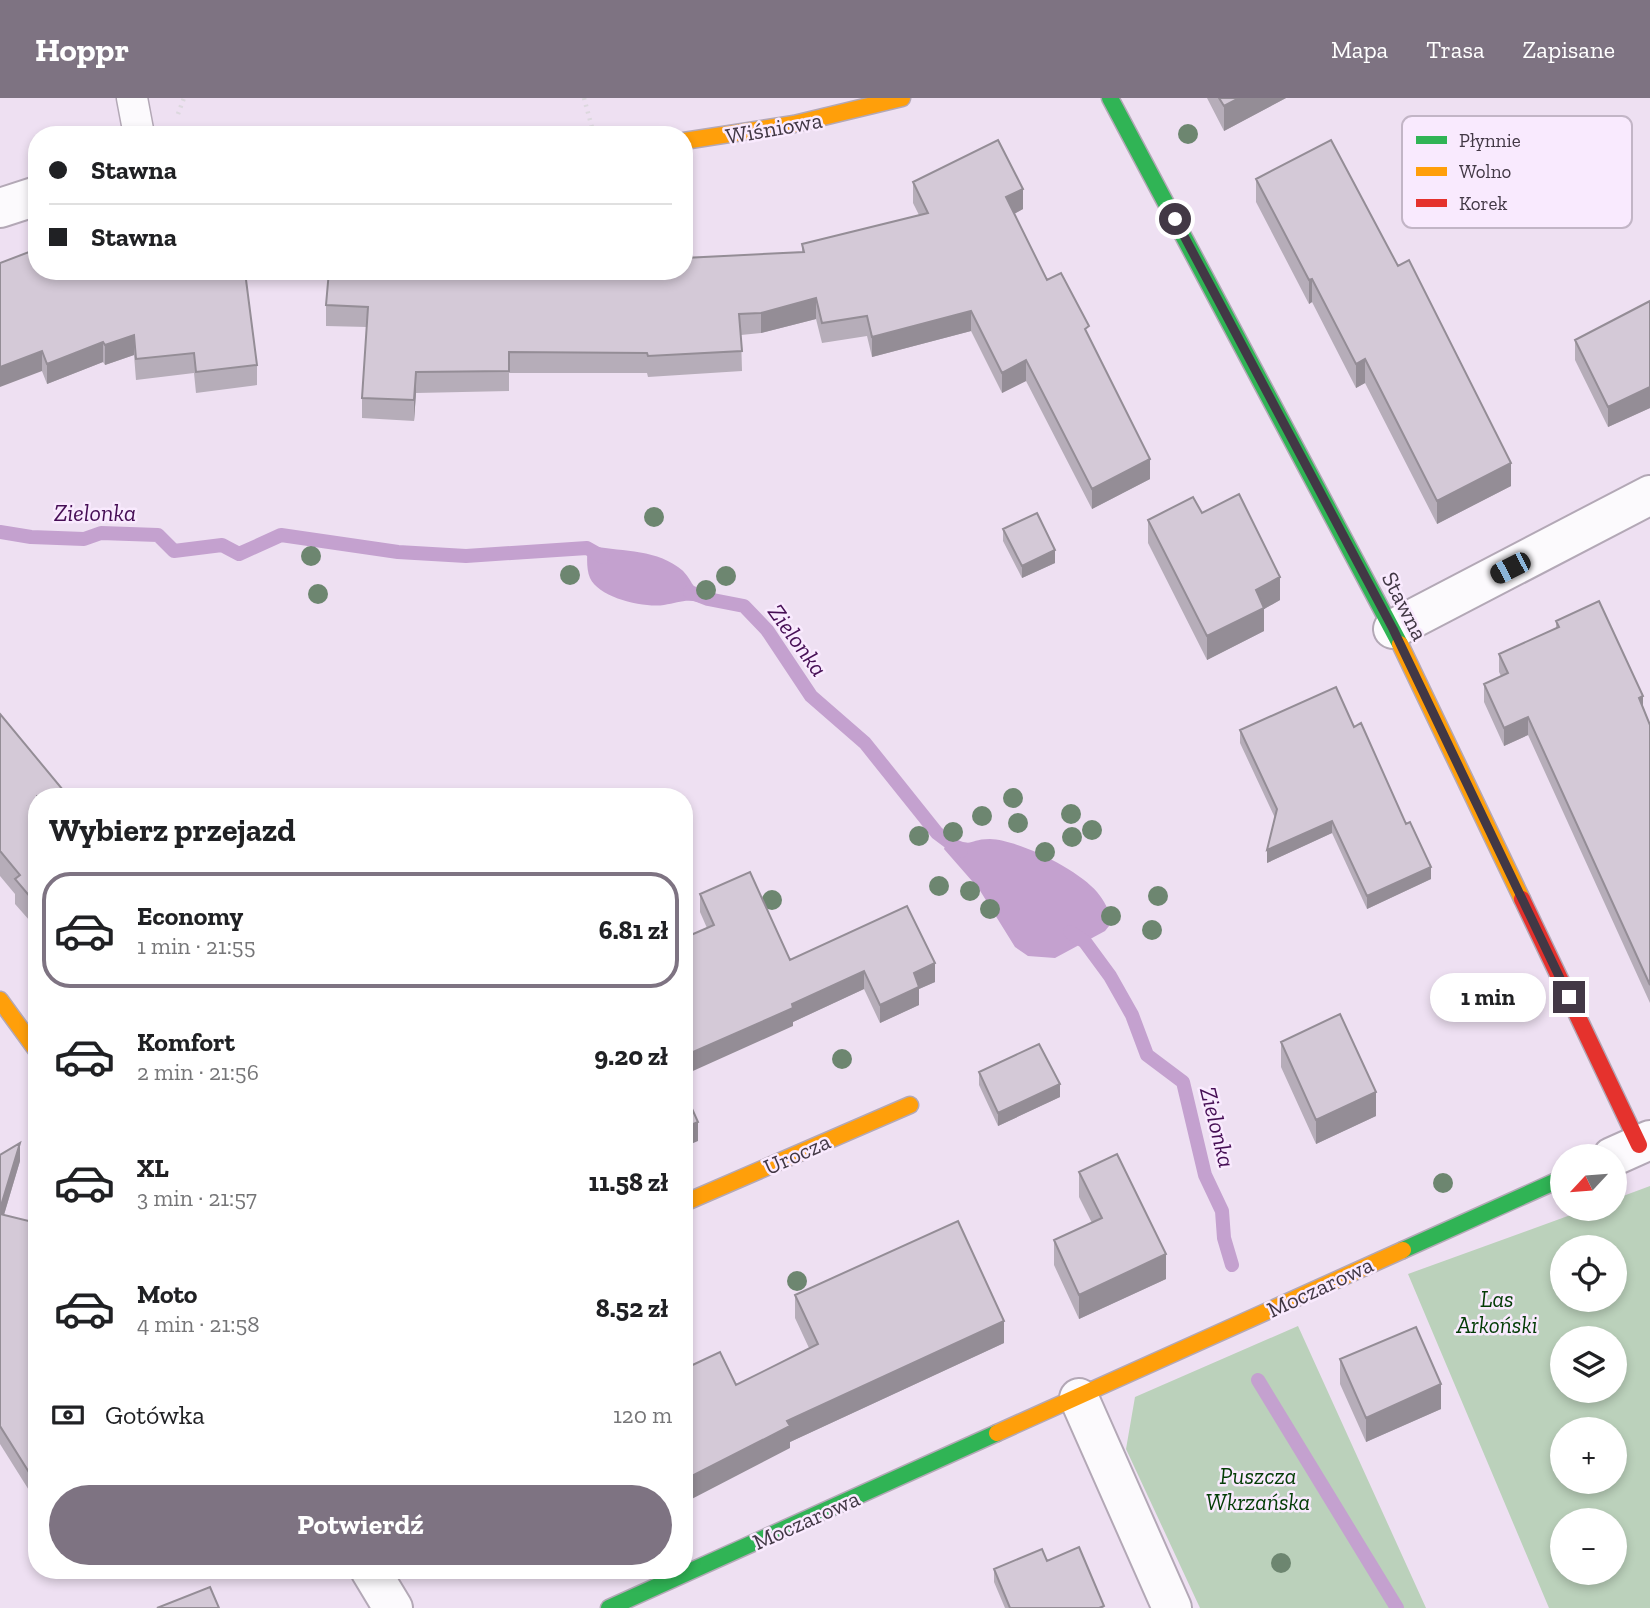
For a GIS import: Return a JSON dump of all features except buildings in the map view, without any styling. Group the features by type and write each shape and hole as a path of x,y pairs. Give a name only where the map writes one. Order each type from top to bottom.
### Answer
{"street":[{"name":"Wiśniowa","path":"693,140 793,126 845,115 902,98"},
{"name":"Stawna","path":"1110,98 1393,629 1634,1147"},
{"path":"0,208 28,200"},
{"path":"1393,629 1650,495"},
{"path":"0,1000 28,1039"},
{"name":"Urocza","path":"693,1199 910,1105"},
{"name":"Moczarowa","path":"693,1570 1550,1184"},
{"path":"1079,1398 1172,1608"},
{"path":"375,1579 393,1608"},
{"name":"Moczarowa","path":"609,1608 674,1579"}],"lane":[{"path":"132,98 137,126"}],"path":[{"path":"584,98 592,126"}],"green space":[{"name":"Las Arkoński","path":"1650,1186 1650,1608 1549,1608 1408,1274 1551,1222 1628,1222 1628,1194"},
{"name":"Puszcza Wkrzańska","path":"1298,1326 1426,1608 1200,1608 1126,1449 1135,1397"}],"shaded area":[{"path":"588,545 646,554 668,561 683,571 698,591 708,597 706,605 690,601 655,606 612,596 595,585 590,578 587,566"},
{"path":"949,836 967,843 983,839 1002,841 1048,858 1088,883 1102,898 1113,921 1105,931 1055,958 1028,956 1015,947 979,889 944,849"}],"waterway":[{"name":"Zielonka","path":"0,532 31,537 84,539 101,533 158,535 174,551 222,545 239,554 281,535 398,552 466,556 587,548 603,557"},
{"name":"Zielonka","path":"690,592 708,599 744,606 767,630 811,696 865,743 937,833 961,851"},
{"name":"Zielonka","path":"1070,932 1085,942 1110,976 1132,1015 1147,1055 1183,1082 1205,1175 1222,1211 1224,1238 1232,1265"},
{"name":"Zielonka","path":"1258,1380 1397,1608"}],"traffic: fast":[{"path":"1110,98 1400,644"},
{"path":"1403,1250 1550,1184"},
{"path":"693,1570 997,1433"},
{"path":"609,1608 673,1579"}],"traffic: slow":[{"path":"693,140 794,124 902,98"},
{"path":"1400,644 1522,899"},
{"path":"0,1000 28,1039"},
{"path":"693,1199 910,1105"},
{"path":"997,1433 1403,1250"}],"traffic: jam":[{"path":"1522,899 1639,1145"}],"route":[{"path":"1175,219 1393,629 1569,997"}]}
